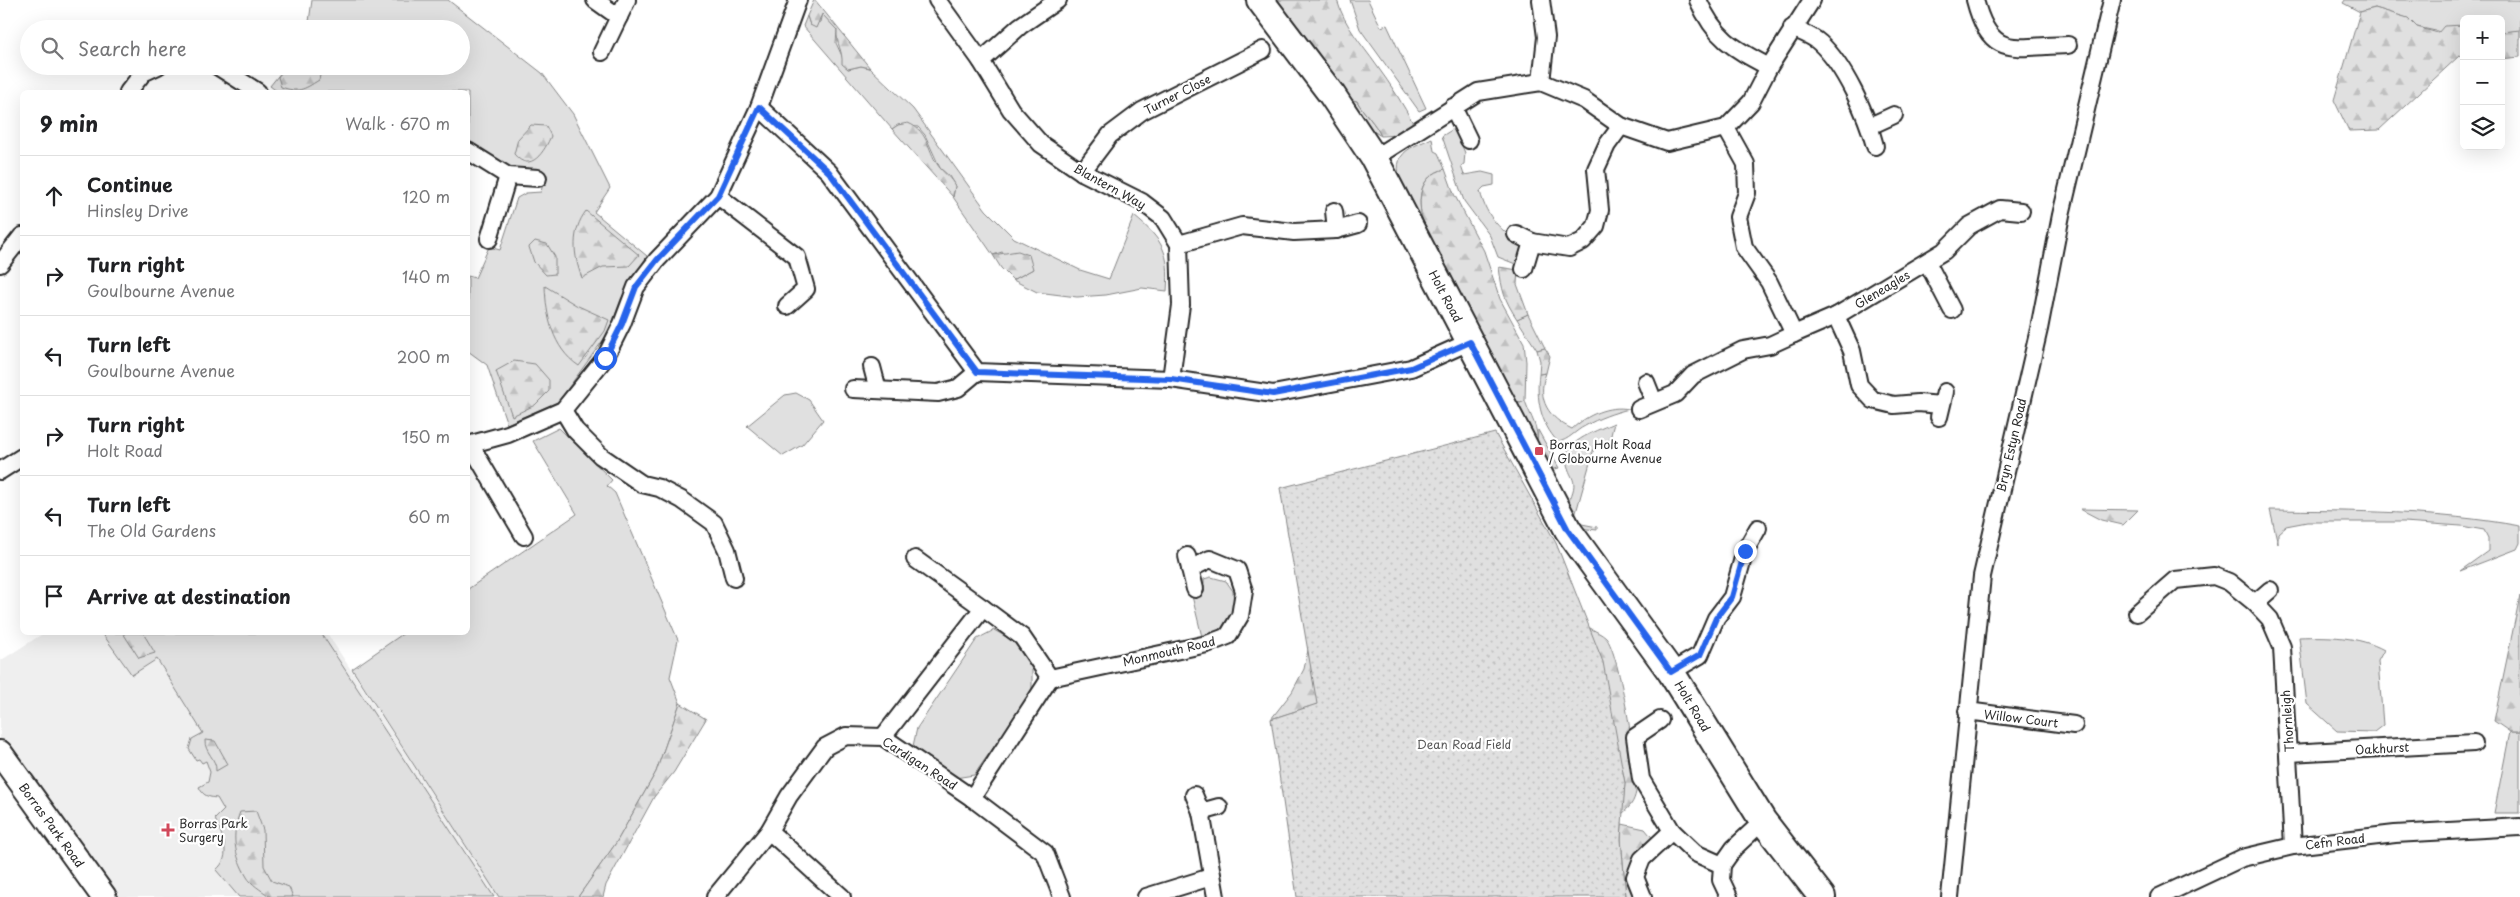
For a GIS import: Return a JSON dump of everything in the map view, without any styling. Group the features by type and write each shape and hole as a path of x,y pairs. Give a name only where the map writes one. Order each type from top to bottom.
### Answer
{"main road":[{"name":"Holt Road","path":"1260,0 1332,95 1374,158 1568,530 1671,672 1763,821 1822,897"}],"street":[{"path":"595,0 619,16"},
{"path":"602,52 627,0"},
{"path":"470,444 508,434 563,410 605,358 622,324 636,287 657,260 718,196 759,107 798,0"},
{"name":"Blantern Way","path":"937,0 981,61 1011,110 1041,144 1082,172 1142,202 1163,218 1179,244 1182,305 1171,379"},
{"path":"981,61 1020,26 1058,0"},
{"path":"1541,82 1546,37 1542,0"},
{"path":"1698,0 1708,22 1731,47 1769,67"},
{"path":"1374,158 1478,92 1541,82 1584,100 1620,126 1667,142 1726,128 1751,102 1792,28 1812,0"},
{"path":"1975,0 1981,24 1993,40 2009,47 2042,39 2068,45"},
{"name":"Bryn Estyn Road","path":"1950,897 1967,711 1982,576 2112,0"},
{"path":"1792,28 1820,42 1846,78 1870,126 1875,146"},
{"name":"Turner Close","path":"1082,172 1110,135 1142,111 1262,50"},
{"path":"130,90 141,75"},
{"path":"231,75 255,90"},
{"path":"759,107 829,172 977,372"},
{"path":"1453,107 1468,140"},
{"path":"1870,126 1894,115"},
{"path":"1516,234 1532,242 1569,248 1583,241 1596,226 1600,210 1596,168 1607,145 1620,126"},
{"path":"1726,128 1746,164 1747,193 1738,217 1744,247 1769,282 1794,334"},
{"path":"470,153 508,176 538,178"},
{"path":"489,239 508,176"},
{"path":"718,196 796,257 806,289 787,306"},
{"name":"Gleneagles","path":"1639,409 1676,394 1693,375 1736,354 1770,345 1836,316 1944,251 1969,226 1999,204 2021,211"},
{"path":"1334,211 1336,230"},
{"path":"1179,244 1242,226 1294,232 1336,230 1358,224"},
{"path":"0,264 20,239"},
{"path":"1524,269 1532,242"},
{"path":"1927,262 1952,310"},
{"path":"1836,316 1852,351 1859,385 1873,400 1894,405 1918,403 1942,405"},
{"path":"853,389 938,393 958,388 977,372 1171,379 1273,394 1411,368 1470,342"},
{"path":"872,367 878,390"},
{"path":"1646,382 1654,402"},
{"path":"563,410 575,430 601,456 642,484 660,488 682,500 714,523 727,550 734,578"},
{"path":"470,446 524,536"},
{"path":"0,471 20,458"},
{"path":"1671,672 1700,655 1716,618 1732,597 1737,550 1758,528"},
{"path":"916,559 1022,637 1050,678 972,798"},
{"name":"Monmouth Road","path":"1050,678 1206,644 1228,636 1240,616 1244,591 1237,570 1210,559 1188,562 1195,589"},
{"name":"Thornleigh","path":"2137,613 2175,580 2214,576 2229,582 2255,603 2270,619 2282,647 2293,846"},
{"path":"2255,603 2270,590"},
{"path":"883,737 983,608"},
{"name":"Willow Court","path":"1967,711 2074,725"},
{"path":"1660,720 1635,737 1642,779 1672,831 1695,853 1722,865"},
{"name":"Cardigan Road","path":"715,897 769,830 789,796 825,747 846,736 883,737 972,798 1045,853 1062,897"},
{"name":"Oakhurst","path":"2289,753 2474,743"},
{"name":"Borras Park Road","path":"0,753 104,897"},
{"path":"1194,795 1201,812 1216,897"},
{"path":"1201,812 1219,807"},
{"path":"1730,897 1721,880 1722,865 1726,856 1763,821"},
{"name":"Cefn Road","path":"2159,897 2242,858 2293,846 2395,834 2520,828"},
{"path":"769,830 842,897"},
{"path":"1643,897 1636,877 1642,859 1672,831"},
{"path":"1146,897 1211,877"}],"shaded area":[{"path":"41,635 328,635 499,897 112,897 0,740 0,661"}],"green space":[{"path":"312,0 448,0 542,73 573,114 610,188 594,212 647,256 621,299 609,332 558,402 507,424 487,365 470,352 470,277 475,278 489,247 500,250 517,198 526,193 541,192 545,174 508,166 470,144 470,90 275,90 270,86 279,75 470,75 470,20 309,20"},
{"path":"814,0 870,68 861,66 848,69 842,64 837,30 822,14 816,28 810,25 807,16"},
{"path":"1278,0 1337,0 1349,27 1392,87 1414,125 1399,135 1381,136 1376,126 1357,101 1349,99 1280,11"},
{"path":"1350,0 1368,0 1381,27 1387,25 1426,108 1419,111 1360,29"},
{"path":"2345,0 2520,0 2520,39 2505,40 2505,15 2460,15 2460,36 2417,27 2407,18 2375,8 2360,12 2343,3"},
{"path":"2375,8 2408,18 2417,27 2438,33 2444,26 2460,25 2460,56 2379,130 2349,131 2334,100 2360,12"},
{"path":"822,13 837,30 836,43 848,69 861,66 870,68 913,109 986,210 1014,238 1080,270 1109,279 1134,216 1152,232 1166,256 1167,291 1142,288 1106,295 1077,297 1037,292 1013,280 1033,269 1002,252 993,255 953,197 955,186 949,176 940,168 925,135 918,127 898,125 892,129 803,26 807,16 810,25 820,22"},
{"path":"2520,30 2520,57 2505,59 2505,32"},
{"path":"279,75 320,75 319,80 301,90 281,87 278,77"},
{"path":"1349,99 1357,101 1376,126 1381,136 1370,129"},
{"path":"908,123 915,127 924,137 936,162 955,186 953,197 892,129 898,125"},
{"path":"531,125 546,126 551,136 537,158 526,162 520,160 514,154 518,139"},
{"path":"1455,128 1465,153 1464,164 1461,166 1464,175 1482,172 1494,175 1494,185 1484,187 1480,191 1483,201 1501,229 1522,247 1523,258 1521,264 1498,257 1490,236 1464,201 1442,136"},
{"path":"1432,138 1434,151 1438,153 1445,169 1436,172 1430,177 1422,189 1420,205 1423,222 1404,190 1398,165 1401,157 1407,151"},
{"path":"1445,169 1454,194 1484,251 1500,299 1524,343 1526,362 1525,401 1520,403 1514,400 1509,386 1502,384 1423,222 1420,205 1422,190 1430,177 1436,172"},
{"path":"586,211 639,255 629,266 603,267 582,278 575,252 575,243 578,227"},
{"path":"535,241 547,244 555,257 555,274 546,275 534,262 529,247"},
{"path":"1018,251 1029,255 1033,269 1013,280 1001,268 993,255"},
{"path":"1499,267 1518,270 1517,284 1528,314 1517,319 1506,300"},
{"path":"545,286 576,305 609,320 605,331 579,366 562,350 552,330"},
{"path":"1528,314 1545,348 1537,350 1517,319"},
{"path":"1545,348 1550,356 1546,373 1539,374 1540,361 1537,350"},
{"path":"514,361 535,364 549,380 549,391 535,405 512,416 496,371"},
{"path":"1546,373 1543,392 1547,407 1551,414 1572,429 1584,419 1598,412 1613,408 1629,409 1596,421 1558,442 1547,427 1539,401 1539,374"},
{"path":"796,393 809,400 823,420 802,445 783,456 747,426 785,395"},
{"path":"1514,400 1520,403 1525,401 1536,428 1537,445"},
{"path":"1614,423 1608,447 1595,445 1575,516 1582,524 1597,527 1597,530 1578,528 1568,503 1572,495 1574,483 1567,466 1567,453 1584,436"},
{"path":"559,428 612,480 607,486 615,493 678,640 670,677 680,703 656,772 616,843 578,897 499,897 352,669 401,635 470,635 470,588 577,514 533,441"},
{"path":"1538,430 1559,468 1549,470 1537,445"},
{"name":"Dean Road Field","path":"1495,433 1556,543 1603,662 1625,783 1621,839 1626,897 1297,897 1271,719 1317,704 1280,488"},
{"path":"2080,509 2138,510 2123,525 2101,520"},
{"path":"2270,510 2395,513 2489,521 2520,526 2520,543 2517,549 2460,571 2488,551 2488,538 2484,530 2461,526 2404,522 2307,522 2286,526 2278,533 2278,544"},
{"path":"1211,577 1226,581 1233,591 1234,607 1230,622 1223,632 1203,641 1192,596 1204,593 1204,579"},
{"path":"2520,596 2520,732 2510,732 2494,721"},
{"path":"1590,628 1606,638 1611,648 1617,665 1627,712 1636,792 1631,804 1622,814 1625,783"},
{"path":"994,630 1017,643 1032,665 1032,693 974,775 955,778 913,746 917,728 977,639"},
{"path":"103,635 322,635 494,897 239,897 216,870 224,859 225,852 223,839 215,819 224,810 217,798 206,796 199,787 208,782 210,772 206,761 202,763 199,759 196,760 189,749 192,739 203,733 157,659 132,675"},
{"path":"124,635 144,635 155,653 139,658"},
{"path":"2299,637 2354,639 2384,650 2378,661 2383,725 2374,732 2337,731 2307,704"},
{"path":"1308,650 1318,704 1271,719 1292,692 1304,669"},
{"path":"680,703 706,719 674,772 654,797 606,885 603,897 578,897 616,843 656,772"},
{"path":"2510,732 2520,732 2520,813 2494,813"},
{"path":"205,740 215,741 228,764 216,771 215,763 206,748"},
{"path":"256,811 263,830 264,866 272,881 289,887 293,897 271,897 256,887 247,877 239,861 235,845 237,820 240,812"},
{"path":"1622,824 1645,829 1655,841 1636,893 1631,897 1626,897 1621,839"}],"place":[{"name":"Borras, Holt Road / Globourne Avenue","path":"1539,451"},
{"name":"Borras Park Surgery","path":"168,830"}],"route":[{"path":"605,358 622,324 636,287 657,260 718,196 759,107 829,172 977,372 1171,379 1273,394 1411,368 1470,342 1568,530 1625,606 1671,672 1700,655 1716,618 1732,597 1745,551"}]}
